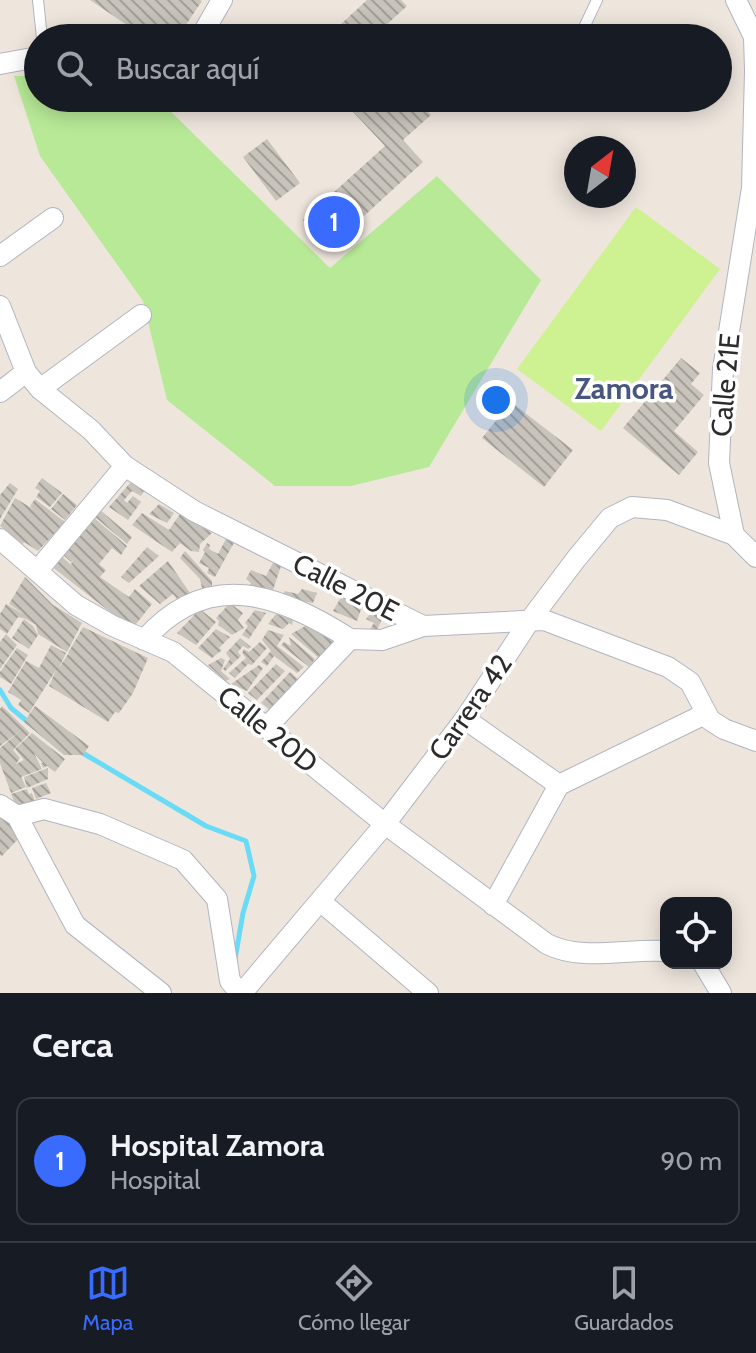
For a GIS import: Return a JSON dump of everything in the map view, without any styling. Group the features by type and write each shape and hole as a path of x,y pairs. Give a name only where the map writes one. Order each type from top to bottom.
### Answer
{"street":[{"path":"208,24 222,0"},
{"name":"Calle 21E","path":"734,535 719,463 723,369 754,187 754,37 736,0"},
{"path":"0,64 24,60"},
{"path":"0,256 53,218"},
{"name":"Calle 20E","path":"0,306 26,372 40,389 91,430 125,466 194,511 423,626 544,620 668,667 690,682 705,714"},
{"path":"40,389 141,315"},
{"path":"0,392 26,372"},
{"path":"38,570 125,466"},
{"name":"Carrera 42","path":"241,993 385,824 465,719 530,620 610,518 632,507 667,510 734,535"},
{"path":"734,535 756,557"},
{"name":"Calle 20D","path":"0,539 76,605 173,652 385,824 529,932 560,951 660,951"},
{"path":"144,640 161,620 192,601 224,594 243,594 286,605 350,639 382,640 423,626"},
{"path":"266,728 350,639"},
{"path":"493,905 559,785 705,714 724,729 756,741"},
{"path":"465,719 559,785"},
{"path":"161,993 75,925 9,810 44,809 100,824 183,860 217,899 230,981 241,993"},
{"path":"320,901 428,993"},
{"path":"707,969 721,993"}],"lane":[{"path":"38,0 41,24"},
{"path":"586,24 597,0"}],"green space":[{"path":"14,76 24,76 24,107"},
{"path":"26,112 171,112 330,268 437,176 541,280 429,467 351,486 275,486 167,400 143,301 40,156"},
{"path":"636,207 720,269 601,431 517,369"}],"building":[{"path":"90,0 202,1 186,24 125,24"},
{"path":"367,0 401,0 407,6 387,24 341,24"},
{"path":"353,112 428,112 431,115 403,140 423,162 329,248 303,220 385,146"},
{"path":"267,139 300,183 276,201 243,157"},
{"path":"681,358 700,373 691,384 704,395 674,431 698,452 679,475 623,428"},
{"path":"511,402 573,450 544,487 482,438"},
{"path":"42,478 62,493 50,507 36,497 40,491 35,488"},
{"path":"131,482 144,491 141,496 132,491 124,500 127,503 133,496 141,502 128,520 109,507"},
{"path":"10,483 18,489 0,519 0,495"},
{"path":"63,494 77,505 65,520 51,509"},
{"path":"15,498 33,509 30,506 35,499 65,522 38,551 0,526"},
{"path":"159,504 174,513 167,523 149,514"},
{"path":"100,510 132,537 127,544 94,516"},
{"path":"142,513 169,530 180,514 212,533 200,544 199,552 191,551 180,543 172,552 132,525"},
{"path":"93,517 127,546 121,555 112,548 99,564 106,570 100,577 129,597 135,589 152,604 132,629 51,566 60,555 78,571 71,564 73,560 71,562 62,554"},
{"path":"227,537 235,541 215,577 207,573 209,568 199,563 207,543 209,549 218,554"},
{"path":"147,547 159,556 129,583 121,577"},
{"path":"185,551 212,581 212,591 203,593 200,579 180,558"},
{"path":"275,559 282,563 273,590 248,588 251,583 246,579 251,570 266,576"},
{"path":"168,561 190,593 177,599 173,594 160,604 139,586"},
{"path":"25,577 53,605 82,623 67,652 38,634 36,625 26,619 18,617 7,634 0,629 0,614 6,604 25,615 9,604"},
{"path":"302,589 317,593 313,603 281,598 285,591 298,594"},
{"path":"344,592 363,604 357,621 333,611"},
{"path":"230,603 243,613 238,620 244,628 232,635 218,625 216,618"},
{"path":"200,609 216,622 196,645 177,633"},
{"path":"255,610 266,613 249,639 242,635 248,626 245,623"},
{"path":"373,610 384,615 377,630 370,629 374,623 366,619"},
{"path":"276,614 293,620 292,625 289,623 283,629 268,624"},
{"path":"24,619 38,635 29,649 12,638"},
{"path":"307,625 335,642 320,659 291,634"},
{"path":"83,627 148,658 133,693 119,713 115,712 108,722 49,686 56,670 29,713 18,705 21,700 8,692 26,661 39,668 51,645 66,653 59,668 68,654 71,655 68,653"},
{"path":"216,629 230,637 212,658 198,648"},
{"path":"268,630 284,635 277,646 304,667 297,673 274,656 267,666 261,662 271,651 262,640"},
{"path":"6,634 17,645 0,669 0,642"},
{"path":"289,637 315,659 309,667 281,645 284,642 291,646"},
{"path":"240,638 251,647 243,646 238,652 241,656 225,671 223,669 230,659 226,653"},
{"path":"260,642 267,648 252,665 248,664 235,678 229,673 246,658 242,653 244,649 249,652"},
{"path":"17,648 28,655 11,684 0,677 0,672"},
{"path":"221,658 225,660 221,671 230,679 226,681 208,665"},
{"path":"276,664 285,671 257,700 248,693"},
{"path":"259,665 263,668 247,691 231,684"},
{"path":"290,672 299,680 270,710 261,703"},
{"path":"2,706 30,733 13,750 20,758 16,764 24,760 15,749 32,733 65,759 55,772 47,766 43,768 43,763 34,753 42,769 21,777 26,787 11,793 0,763 0,748 19,732 0,746"},
{"path":"35,706 89,746 83,755 64,755 24,722"},
{"path":"48,768 48,779 27,788 24,777"},
{"path":"46,783 51,793 36,799 32,788"},
{"path":"27,789 36,804 17,808 11,794"},
{"path":"0,814 21,836 2,856 0,855"}],"waterway":[{"path":"0,690 11,708 28,722"},
{"path":"81,752 206,826 246,841 254,876 243,913 235,959"}],"place":[{"name":"Hospital Zamora","path":"334,222"}],"district":[{"name":"Zamora","path":"624,389"}]}
